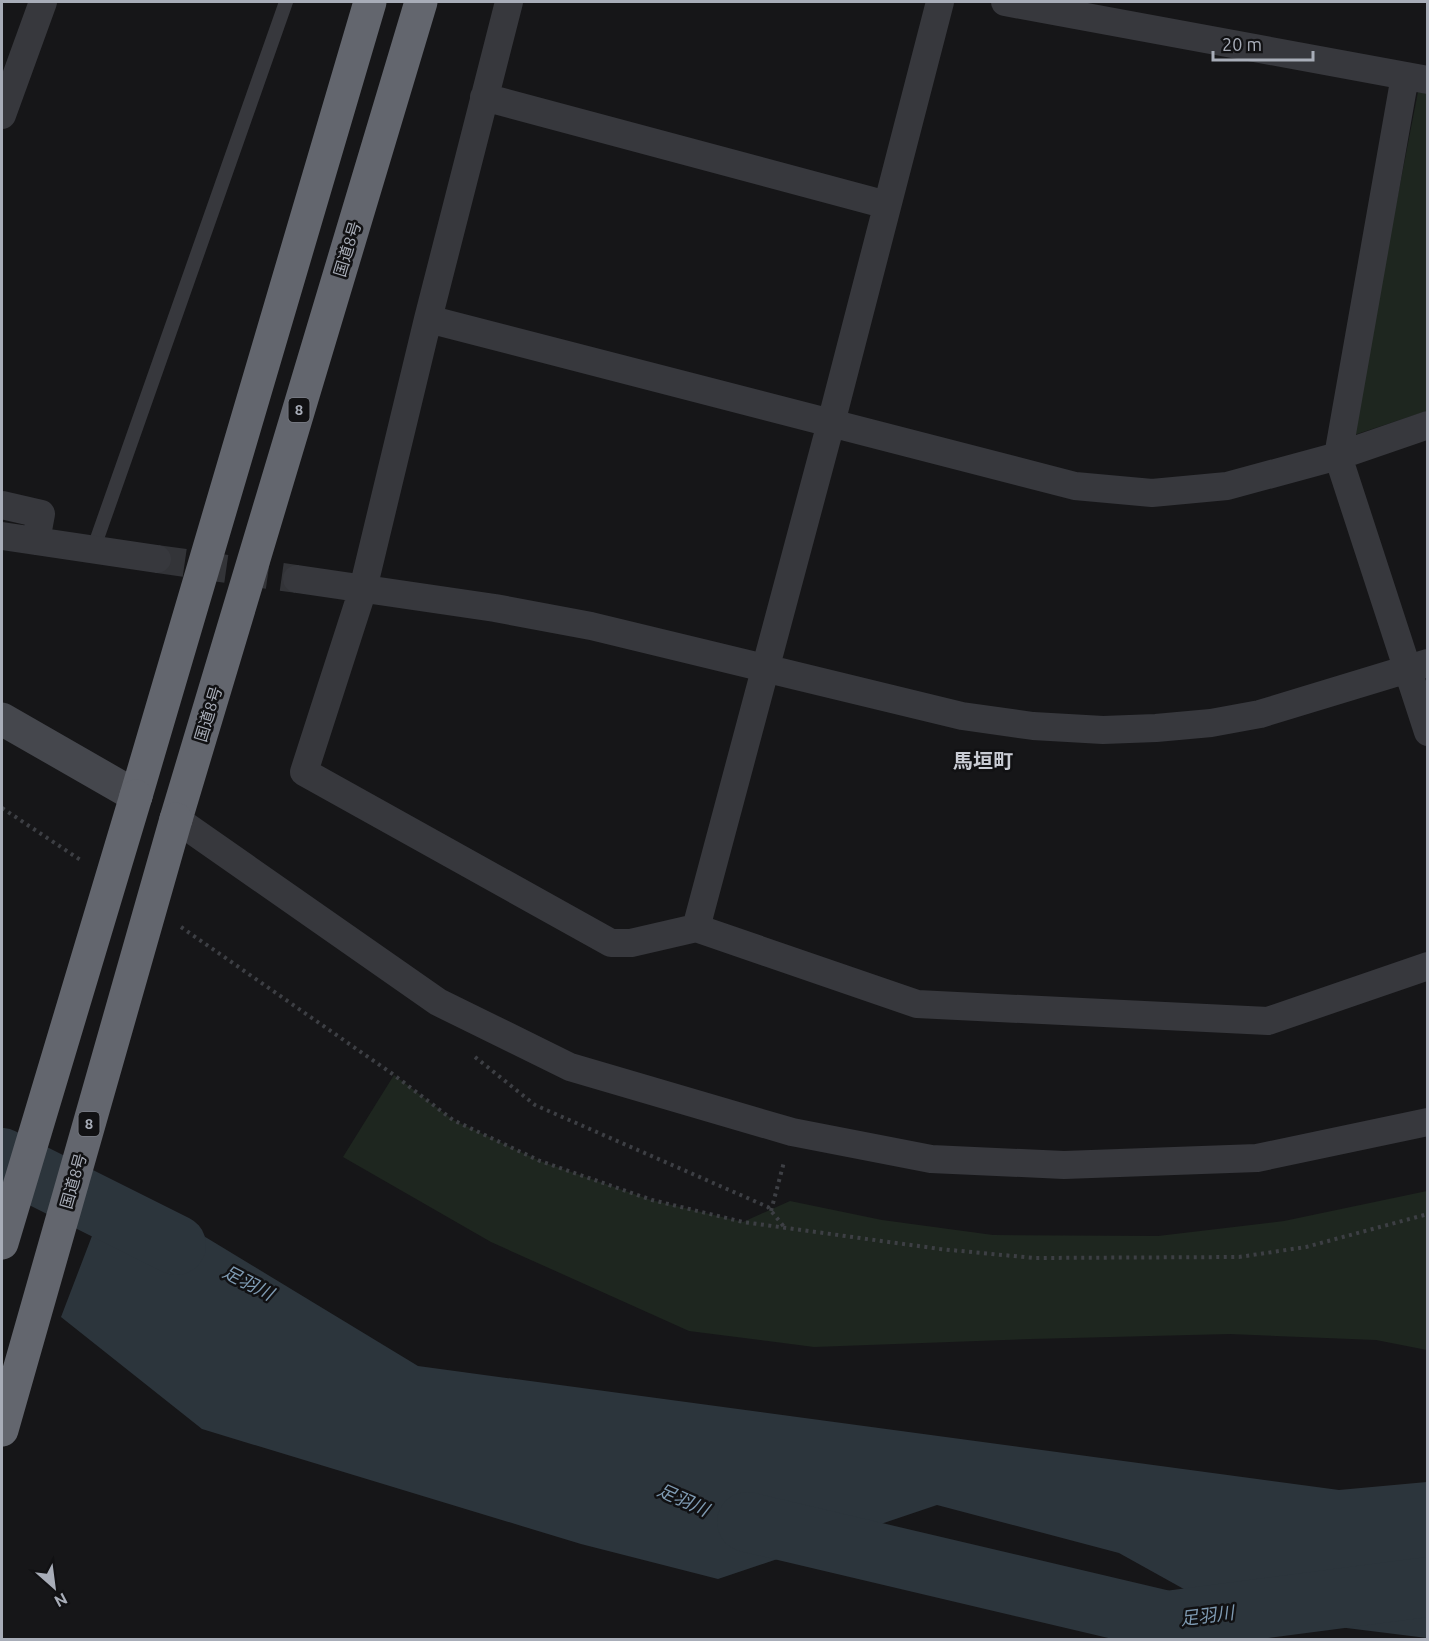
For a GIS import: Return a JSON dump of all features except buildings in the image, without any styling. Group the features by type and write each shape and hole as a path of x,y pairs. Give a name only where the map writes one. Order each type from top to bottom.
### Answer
{"highway":[{"path":"2,1243 370,2"},
{"name":"国道8号","path":"2,1430 176,819 421,2"}],"street":[{"path":"2,115 43,2"},
{"path":"508,2 363,589 304,772 611,943 631,943 696,928 917,1004 1268,1021 1428,966"},
{"path":"696,928 831,423 940,2"},
{"path":"1005,2 1416,78 1338,456 1418,666 1428,732"},
{"path":"484,98 887,206"},
{"path":"428,319 1075,486 1152,493 1227,486 1338,456 1428,425"},
{"path":"2,505 41,514 36,541"},
{"path":"2,536 157,559"},
{"path":"297,579 495,608 591,626 962,716 1033,726 1103,730 1211,723 1260,714 1418,666"},
{"path":"2,719 136,796"},
{"path":"176,819 438,1002 570,1067 792,1132 931,1159 1064,1165 1257,1158 1428,1122"}],"lane":[{"path":"93,550 286,2"}],"path":[{"path":"2,808 89,866"},
{"path":"174,922 394,1075 453,1120 540,1161 651,1200 743,1222 940,1249 1034,1258 1239,1257 1306,1247 1428,1214"},
{"path":"474,1057 535,1105 768,1207 786,1228"},
{"path":"771,1211 792,1132"}],"shaded area":[{"path":"1418,92 1428,94 1427,411 1351,436"},
{"path":"394,1075 453,1120 540,1161 651,1200 743,1222 790,1201 882,1220 993,1235 1158,1236 1284,1221 1427,1191 1427,1350 1376,1340 1230,1334 814,1347 689,1331 491,1242 343,1157"}],"water":[{"path":"113,1181 418,1366 1339,1490 1427,1482 1427,1638 1227,1613 1119,1553 937,1505 718,1579 581,1544 202,1429 61,1317"}],"waterway":[{"name":"足羽川","path":"2,1158 176,1245"},
{"name":"足羽川","path":"747,1522 1167,1621 1428,1587"}],"tunnel":[{"path":"157,559 297,579"}],"district":[{"name":"馬垣町","path":"983,761"}]}
